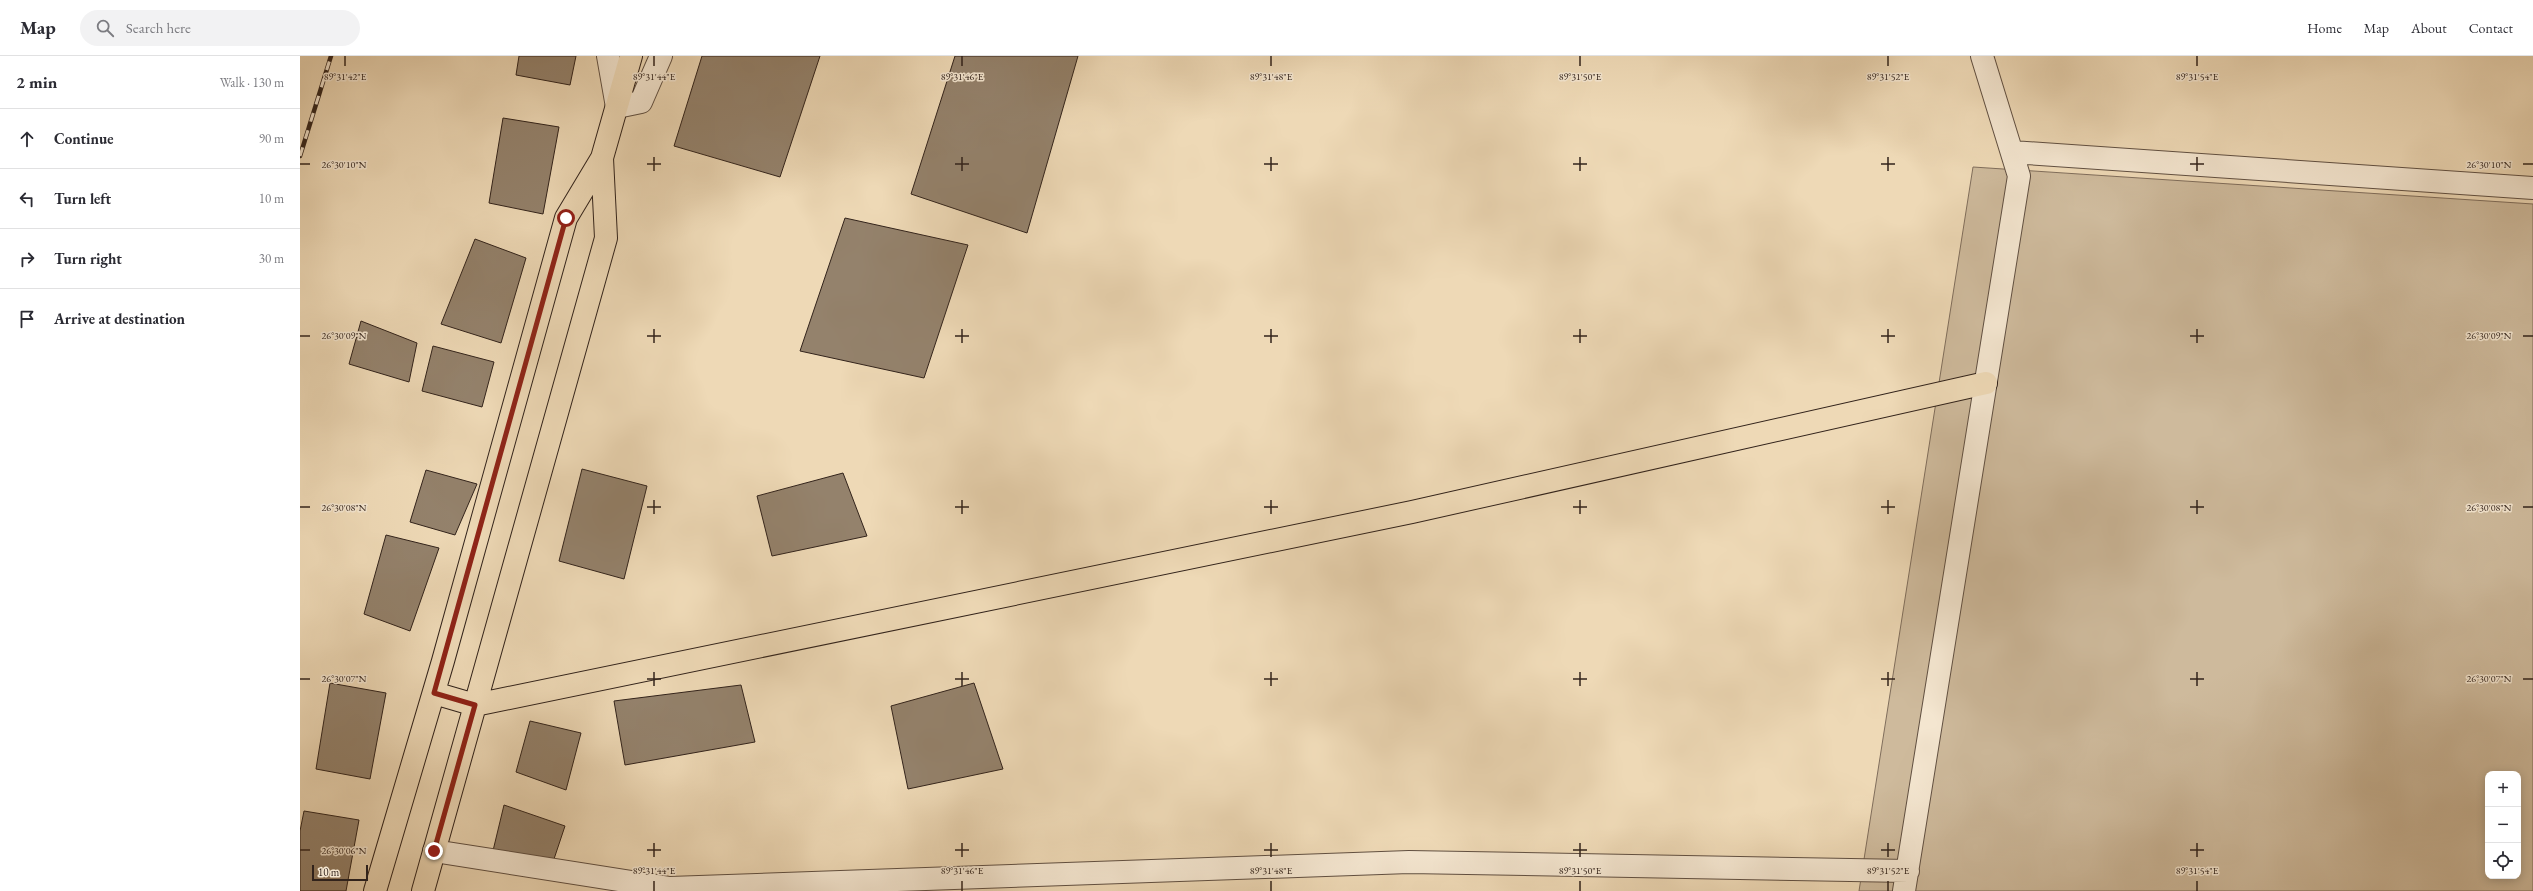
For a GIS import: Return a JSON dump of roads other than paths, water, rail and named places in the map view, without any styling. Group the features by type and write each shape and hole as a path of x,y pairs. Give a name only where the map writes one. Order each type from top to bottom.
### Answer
{"main road":[{"path":"375,891 434,693 566,218 602,158 631,56"},
{"path":"423,891 606,238 602,158"},
{"path":"434,693 475,705 1412,512 1986,383"}],"street":[{"path":"608,56 617,107 641,102 662,56"},
{"path":"434,851 670,888 1409,862 1906,881 2019,176 1982,56"},
{"path":"2012,152 2533,188"}],"railway":[{"path":"300,156 331,56"}]}
